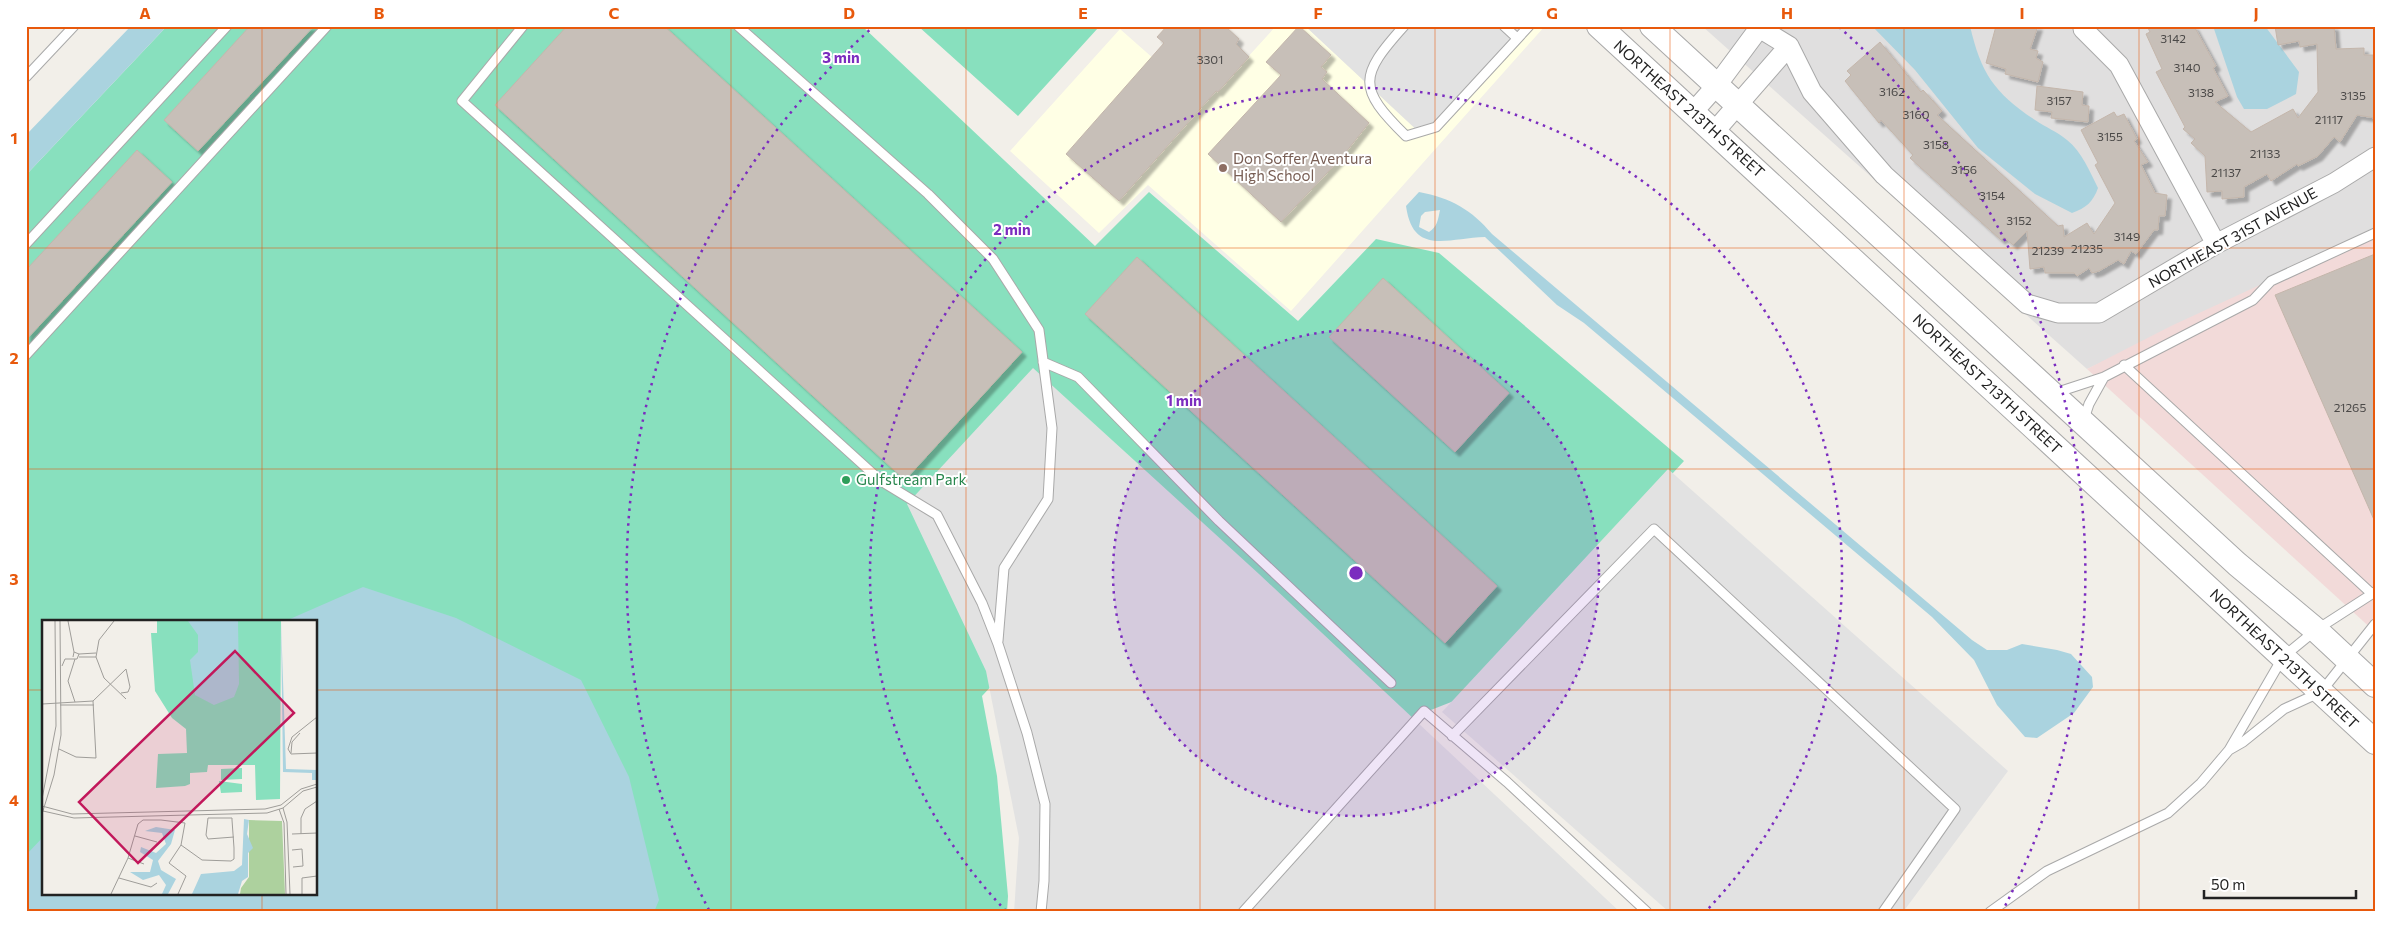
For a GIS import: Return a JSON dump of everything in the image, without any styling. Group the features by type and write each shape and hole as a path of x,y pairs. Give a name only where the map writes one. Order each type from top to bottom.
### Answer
{"street":[{"name":"NORTHEAST 213TH STREET","path":"1599,26 2375,742"},
{"path":"1652,26 2084,421 2237,564 2316,630 2375,685"},
{"path":"1693,112 1717,85 1758,27 1789,46 1714,132"},
{"path":"2083,29 2120,65 2216,244"},
{"name":"NORTHEAST 31ST AVENUE","path":"1789,46 1812,92 1884,175 2027,304 2058,313 2099,313 2216,244 2334,183 2375,157"}],"lane":[{"path":"26,77 74,26"},
{"path":"26,244 227,26"},
{"path":"26,354 327,26"},
{"path":"523,26 462,101 881,481 938,516 982,603 998,644 1027,733 1045,804 1044,881 1041,912"},
{"path":"738,26 928,194 993,259 1039,330 1052,428 1048,499 1004,568 998,644"},
{"path":"1404,26 1383,50 1371,71 1369,90 1380,110 1406,136 1436,128 1529,26"},
{"path":"1504,26 1517,38"},
{"path":"2054,394 2104,377 2253,300 2271,281 2375,233"},
{"path":"1043,362 1078,376 1219,521 1391,683"},
{"path":"1990,912 2047,871 2168,813 2201,783 2229,750 2283,657 2316,630 2373,593 2124,365"},
{"path":"2084,421 2089,404 2104,377"},
{"path":"1452,736 1654,529 1955,809 1883,912"},
{"path":"2229,750 2243,742 2284,709 2321,692 2375,624"},
{"path":"1243,912 1424,711 1507,782 1647,912"}],"shaded area":[{"name":"Don Soffer Aventura High School","path":"1276,26 1545,26 1291,311 1148,185 1099,233 1010,151 1120,29 1205,104"},
{"path":"1305,26 1523,26 1422,135"},
{"path":"1702,26 2375,26 2375,236 2087,369"},
{"path":"2375,232 2375,632 2087,369 2171,326"},
{"path":"1033,368 1259,574 1620,912 1014,912 1019,838 986,671 907,504"},
{"path":"1668,469 2008,771 1903,912 1669,912 1442,712"}],"green space":[{"name":"Gulfstream Park","path":"167,26 862,26 1095,246 1149,192 1298,321 1376,239 1439,253 1684,461 1469,695 1403,721 1166,501 982,696 997,776 1008,896 1007,912 26,912 26,175"},
{"path":"918,26 1096,26 1098,28 1018,116"}],"water":[{"path":"131,26 167,26 26,175 26,135"},
{"path":"1872,26 1970,26 1979,57 1999,91 2009,101 2039,123 2063,137 2081,156 2098,188 2091,201 2085,207 2072,213 2035,194 1978,148 1915,70"},
{"path":"2213,26 2265,26 2299,72 2296,94 2267,109 2244,109 2237,97"},
{"path":"1419,192 1451,202 1469,212 1492,234 1972,640 1987,650 2007,650 2022,644 2071,654 2092,677 2093,687 2074,713 2037,738 2025,737 1997,705 1974,660 1932,617 1584,323 1557,305 1485,237 1445,241 1434,241 1424,238 1416,232 1410,222 1406,206","holes":["1440,210 1438,220 1432,230 1429,232 1419,227 1421,216 1425,212"]},
{"path":"363,587 456,618 581,680 629,777 659,900 654,912 26,912 26,855 42,838 42,896 318,896 318,620 288,620"}],"building":[{"path":"250,26 314,26 198,151 164,120"},
{"path":"567,26 664,26 1022,352 905,480 495,105"},
{"path":"1167,26 1225,26 1239,39 1236,44 1249,57 1218,92 1216,91 1119,201 1066,154 1164,43 1157,37"},
{"path":"1299,26 1331,55 1321,67 1327,72 1322,79 1369,123 1342,157 1281,222 1208,154 1281,75 1266,62"},
{"path":"1996,26 2038,26 2030,49 2038,51 2036,58 2043,62 2038,82 2005,74 2006,69 1986,63"},
{"path":"2147,26 2194,26 2216,66 2213,68 2228,96 2215,102 2251,132 2293,109 2298,118 2318,92 2317,44 2300,47 2299,41 2278,45 2275,26 2334,26 2336,49 2364,48 2364,55 2373,55 2375,118 2357,115 2340,142 2334,137 2318,156 2298,166 2297,164 2271,181 2267,174 2244,187 2244,197 2222,199 2222,191 2207,192 2205,156 2191,143 2195,139 2183,129 2185,127 2156,72 2162,69 2146,34 2150,32"},
{"path":"1880,42 1921,92 1923,90 1942,111 1937,115 2058,226 2063,225 2064,237 2087,223 2094,234 2115,203 2095,165 2098,163 2081,130 2114,112 2117,117 2124,114 2137,139 2134,141 2148,162 2141,165 2155,193 2167,195 2165,216 2159,216 2158,230 2154,230 2136,254 2131,251 2124,264 2118,260 2099,271 2092,273 2089,268 2077,276 2074,273 2045,273 2044,267 2030,269 2027,231 2013,245 2004,237 2001,240 1910,158 1913,155 1881,120 1879,123 1845,81 1851,75 1847,71"},
{"path":"2037,86 2083,92 2082,105 2089,106 2088,122 2051,118 2052,112 2035,110"},
{"path":"137,150 172,182 26,340 26,270"},
{"path":"2375,254 2375,522 2275,295"},
{"path":"1137,257 1497,586 1445,643 1085,314"},
{"path":"1383,278 1509,393 1455,452 1329,337"}],"place":[{"name":"Don Soffer Aventura High School","path":"1223,168"},
{"name":"Gulfstream Park","path":"846,480"}]}
